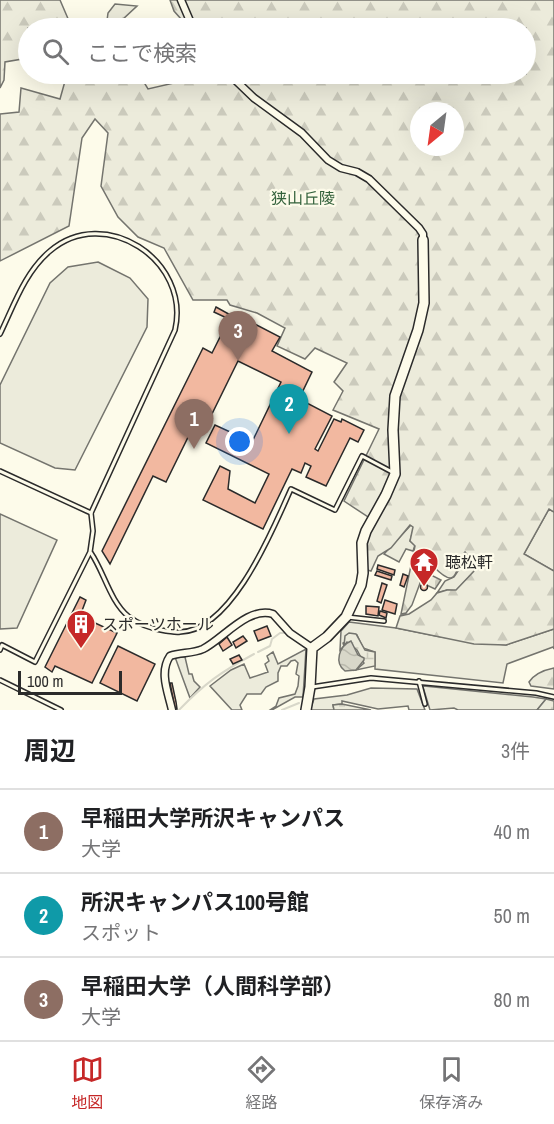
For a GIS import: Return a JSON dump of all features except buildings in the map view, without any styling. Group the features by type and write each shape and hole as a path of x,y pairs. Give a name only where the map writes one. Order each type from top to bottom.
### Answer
{"street":[{"path":"181,0 189,18"},
{"path":"240,84 259,102 302,133 328,159 341,168 357,172 369,179 423,234 424,303 418,330 394,396 395,474 366,531 362,543 361,585 346,617 327,637 312,648"},
{"path":"172,710 164,671 170,656 201,650 258,612 273,614 290,633 312,648"},
{"path":"306,710 312,648"}],"lane":[{"path":"0,334 38,263 51,250 76,237 99,235 121,238 149,254 170,278 177,300 175,330 91,513 93,531 90,552 35,662 2,645 0,650"},
{"path":"90,552 117,603 127,615 151,628 180,633 189,631 214,616 234,596 247,578 260,556 291,489 335,510 362,456 395,474"},
{"path":"0,471 91,513"},
{"path":"346,617 384,621"},
{"path":"310,687 371,678 536,693 554,697"},
{"path":"0,680 61,710"},
{"path":"419,681 425,704"}],"green space":[{"path":"0,0 60,0 68,18 18,18 18,60 5,62 4,80 0,88"},
{"name":"狭山丘陵","path":"170,0 554,0 554,512 549,509 524,554 554,571 554,629 506,645 474,644 396,628 400,616 409,614 431,600 437,593 456,590 477,568 465,552 453,577 448,578 433,566 426,567 412,605 406,613 401,614 415,546 410,541 413,527 410,525 391,548 378,556 371,571 367,570 368,517 344,501 379,429 333,410 343,391 334,382 347,363 315,348 305,359 277,346 285,328 257,313 230,305 227,300 193,300 164,248 138,237 118,217 101,186 108,133 95,119 82,138 69,226 0,261 0,114 19,112 21,88 60,99 64,84 145,84 148,89 170,84 536,84 536,18 180,18 174,11"},
{"path":"115,4 137,6 124,18 107,18 108,13"},
{"path":"98,262 130,278 148,299 147,327 75,470 55,468 0,443 0,385 50,283 68,267"},
{"path":"549,509 554,512 554,571 524,554"},
{"path":"0,514 57,540 17,628 0,629"},
{"path":"411,525 414,527 410,541 415,545 413,551 406,549 399,562 384,554"},
{"path":"465,551 477,568 456,591 447,590 437,593 445,581 454,577 458,571 460,557"},
{"path":"425,572 441,580 435,589 420,582"},
{"path":"349,622 506,645 554,629 554,649 553,647 507,664 503,683 375,669 375,652 363,648 357,635 343,643 344,646 340,650 341,631"},
{"path":"349,633 356,634 365,650 375,652 375,666 356,670 364,663 357,650 347,642 344,646 345,636"},
{"path":"306,649 303,697 295,697 272,710 270,710 276,706 279,698 295,694 299,676 296,674 298,663 295,660 287,666 281,666 278,681 266,687 261,694 247,694 240,705 242,710 232,710 210,686 231,670 244,664 250,678 268,672 265,664 269,661 267,656 273,652 278,664"},
{"path":"175,657 185,657 189,674 192,674 194,681 200,687 190,698"},
{"path":"554,668 554,689 531,686 529,682 534,676"},
{"path":"424,686 546,699 537,710 458,710 454,708 430,710"},
{"path":"371,688 417,689 425,710 409,710 408,706 378,709 342,701 342,704 333,705 334,710 310,710 314,699 347,695"},
{"path":"546,699 554,701 554,710 537,710"},
{"path":"342,704 371,710 334,710 333,705"}],"water":[{"path":"351,641 358,655 364,660 356,670 345,671 340,664 339,655 343,647"}],"waterway":[{"path":"258,652 270,646 272,639 280,633 284,633"},
{"path":"179,710 214,679 254,654"},
{"path":"282,710 299,703"}],"place":[{"name":"早稲田大学（人間科学部）","path":"238,361"},
{"name":"所沢キャンパス100号館","path":"289,434"},
{"name":"早稲田大学所沢キャンパス","path":"194,449"},
{"name":"聴松軒","path":"424,588"},
{"name":"スポーツホール","path":"81,650"}]}
